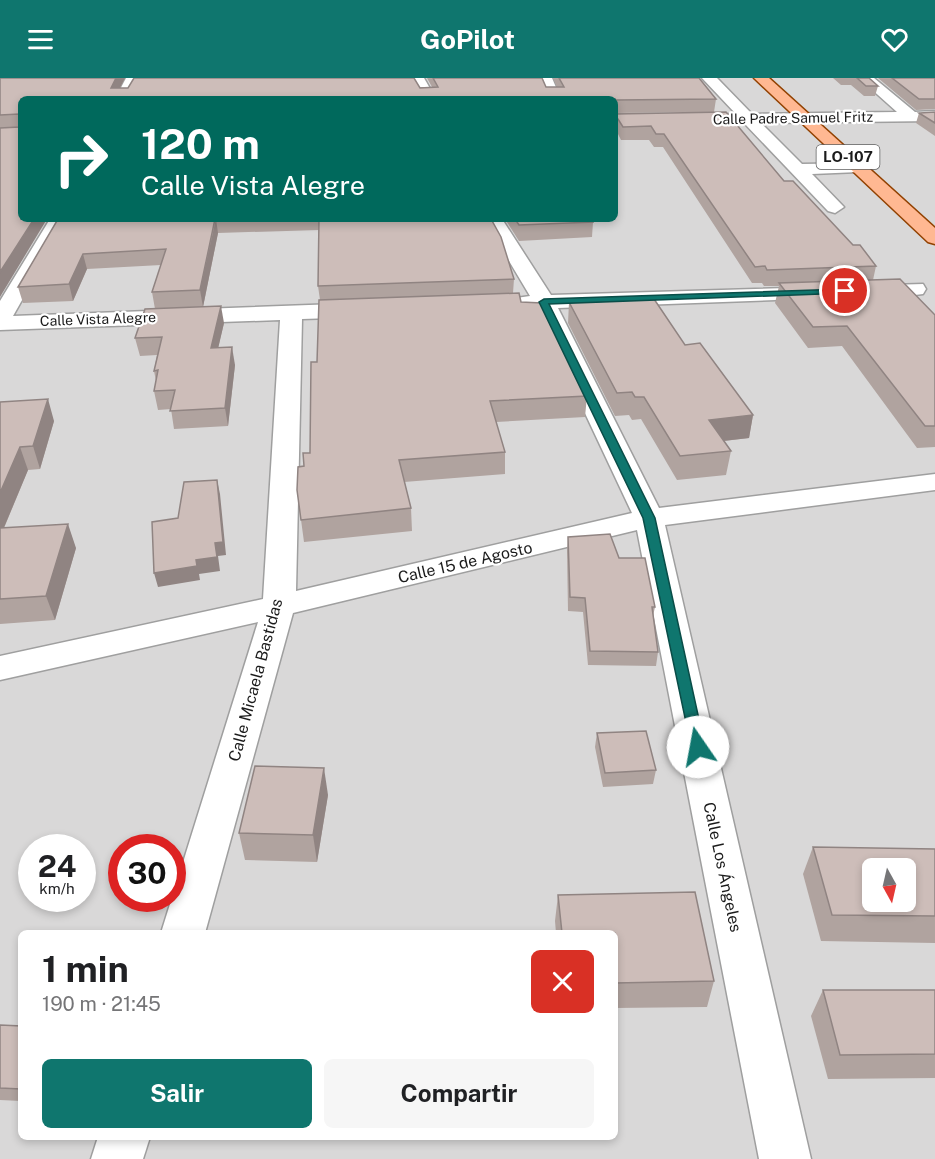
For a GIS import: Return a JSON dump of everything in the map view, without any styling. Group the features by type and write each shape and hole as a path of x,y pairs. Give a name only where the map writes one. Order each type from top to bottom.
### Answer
{"main road":[{"name":"LO-107","path":"760,78 935,238"}],"street":[{"path":"124,96 133,78"},
{"path":"417,78 427,96"},
{"path":"545,78 553,96"},
{"path":"709,78 835,207"},
{"path":"866,78 910,116"},
{"name":"Calle Padre Samuel Fritz","path":"618,120 935,116"},
{"path":"797,169 859,167"},
{"path":"0,321 56,222"},
{"name":"Calle Los Ángeles","path":"495,222 544,302 649,518 785,1159"},
{"path":"498,304 915,289"},
{"name":"Calle Vista Alegre","path":"0,321 383,309"},
{"name":"Calle Micaela Bastidas","path":"184,930 279,606 291,313"},
{"name":"Calle 15 de Agosto","path":"0,668 279,606 649,518 935,482"},
{"path":"117,1159 123,1140"}],"shaded area":[{"path":"0,78 935,78 935,1159 0,1159"}],"building":[{"path":"0,78 116,78 111,88 128,88 134,78 414,78 420,88 438,87 433,78 542,78 546,87 564,87 559,78 699,78 716,99 618,100 618,96 18,96 18,114 0,115"},
{"path":"857,78 869,78 878,86 866,86"},
{"path":"892,78 935,78 935,99 919,99"},
{"path":"726,112 784,181 793,181 853,245 860,245 876,266 767,270 765,266 755,267 664,134 656,134 651,126 623,127 618,119 618,114"},
{"path":"935,112 935,123 919,113"},
{"path":"18,127 18,222 32,222 0,272 0,128"},
{"path":"56,222 214,222 200,290 152,292 166,249 83,254 69,284 18,287"},
{"path":"319,222 493,222 501,237 514,279 318,286"},
{"path":"517,222 593,222 519,225"},
{"path":"900,279 935,315 935,426 925,426 847,326 813,327 779,283"},
{"path":"519,293 521,302 542,303 587,396 490,401 505,452 399,460 411,508 301,520 297,490 298,467 304,466 303,453 310,453 311,362 317,362 319,300"},
{"path":"652,296 685,345 700,343 753,415 709,420 731,451 680,456 644,397 635,397 632,392 617,393 569,302"},
{"path":"221,306 211,348 232,347 225,408 170,411 175,390 154,391 158,370 154,371 162,337 135,338 145,309"},
{"path":"48,399 33,446 20,447 0,493 0,402"},
{"path":"217,480 223,542 215,543 217,557 196,560 197,566 154,573 152,522 178,518 184,482"},
{"path":"68,524 46,596 0,599 0,528"},
{"path":"610,534 619,558 645,558 655,607 652,607 658,652 590,651 585,598 570,597 568,537"},
{"path":"646,731 656,770 605,773 597,733"},
{"path":"255,766 324,768 313,835 239,833"},
{"path":"813,847 935,849 935,916 832,915"},
{"path":"695,892 714,981 618,983 618,930 562,930 558,895"},
{"path":"823,990 935,990 935,1054 840,1055"},
{"path":"0,1025 18,1026 18,1089 0,1088"}],"route":[{"path":"698,747 649,518 544,302 845,291"}]}
